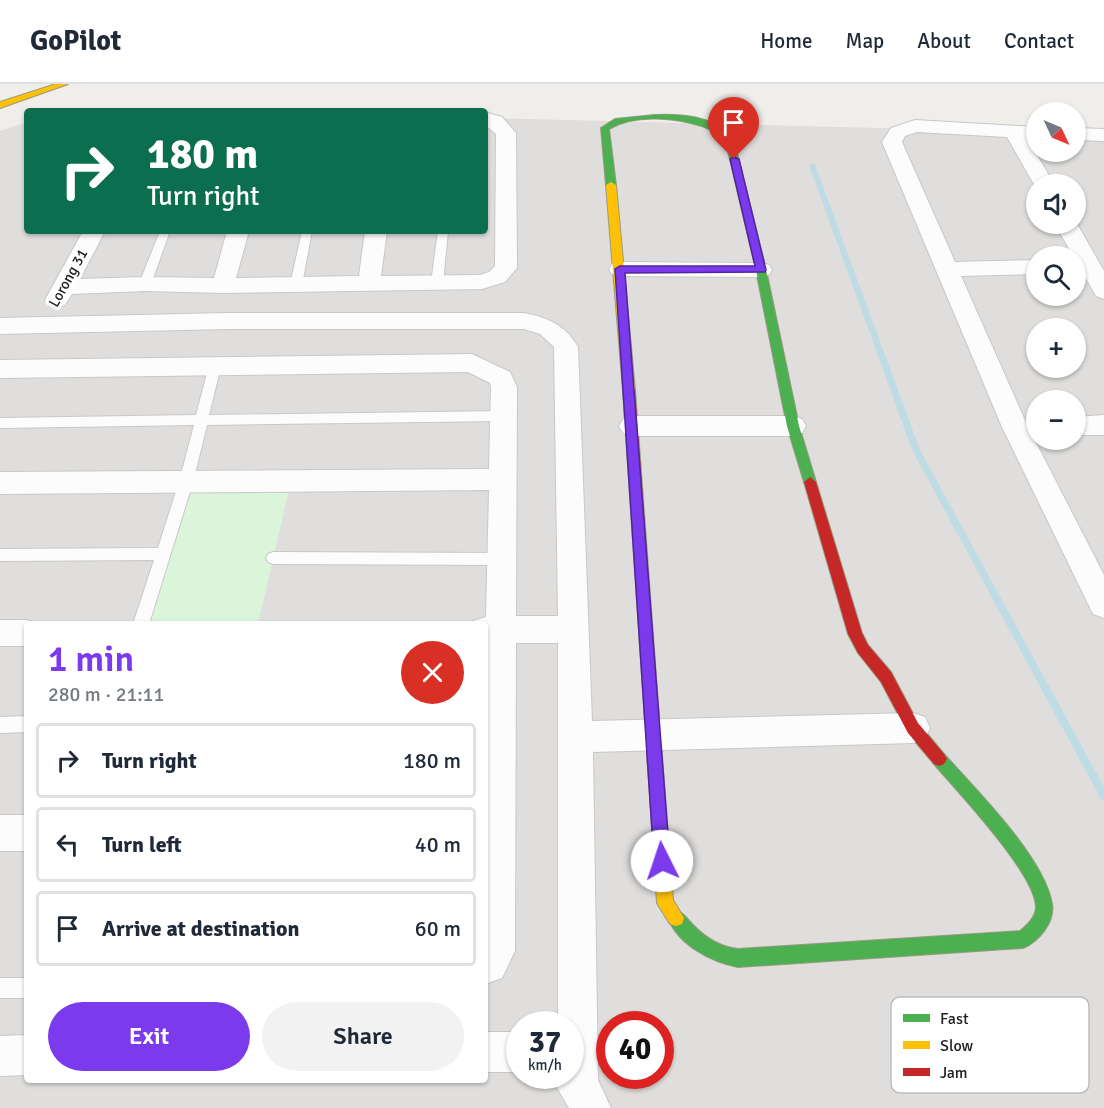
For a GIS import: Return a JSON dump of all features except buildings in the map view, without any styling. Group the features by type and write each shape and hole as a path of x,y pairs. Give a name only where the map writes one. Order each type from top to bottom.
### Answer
{"street":[{"path":"0,105 64,84"},
{"path":"66,287 145,284 223,286 482,282 497,277 506,268 506,133 495,121 488,119"},
{"path":"628,119 704,122 718,128 729,137 761,270 794,426 855,634 863,649 886,677 913,728 1013,847 1038,885 1044,904 1043,916 1035,930 1023,939 753,958 724,956 702,943 685,929 665,903 620,269 604,128 628,119"},
{"path":"1026,427 947,269 892,142 898,132 915,126 1025,132 1040,174"},
{"path":"1086,134 1104,135"},
{"name":"Lorong 31","path":"42,324 66,287 92,234"},
{"path":"223,286 237,234"},
{"path":"369,283 376,234"},
{"path":"1072,234 1104,291"},
{"path":"947,269 1026,267"},
{"path":"620,269 761,270"},
{"path":"0,326 228,321 524,321 554,330 566,347 576,737 579,1011"},
{"path":"0,369 472,363 501,378 503,416 501,560 492,630 491,825 496,951 488,962"},
{"path":"1086,426 1104,425"},
{"path":"632,426 794,426"},
{"path":"1036,450 1104,605"},
{"path":"0,483 502,479"},
{"path":"492,630 573,629"},
{"path":"0,633 24,633"},
{"path":"576,737 654,733 913,728"},
{"path":"0,833 24,833"},
{"path":"488,1053 506,1052"},
{"path":"0,1056 24,1055"}],"lane":[{"path":"145,284 164,234"},
{"path":"296,285 306,234"},
{"path":"437,283 443,234"},
{"path":"142,621 186,482 215,366"},
{"path":"0,423 503,416"},
{"path":"0,555 164,554"},
{"path":"273,558 501,560"},
{"path":"0,724 24,724"},
{"path":"0,988 24,988"}],"shaded area":[{"path":"488,118 1026,132 1026,162 1086,162 1086,133 1104,134 1104,1108 0,1108 0,131 24,123 24,234 488,234"}],"green space":[{"path":"291,481 259,621 142,621 186,482"}],"waterway":[{"path":"812,165 916,450 1104,796"}],"traffic: fast":[{"path":"628,119 668,117 694,120 706,123 729,137 761,270 793,426 810,482"},
{"path":"611,185 605,128 615,122 628,119"},
{"path":"676,918 703,945 719,954 738,958 1023,939 1035,929 1043,916 1044,905 1040,890 1000,830 939,759"}],"traffic: slow":[{"path":"0,105 64,84"},
{"path":"611,185 629,390"},
{"path":"650,691 665,903 676,918"}],"traffic: jam":[{"path":"629,390 650,691"},
{"path":"810,482 855,634 863,649 886,677 913,728 939,759"}],"route":[{"path":"662,861 620,269 761,270 734,159"}]}
